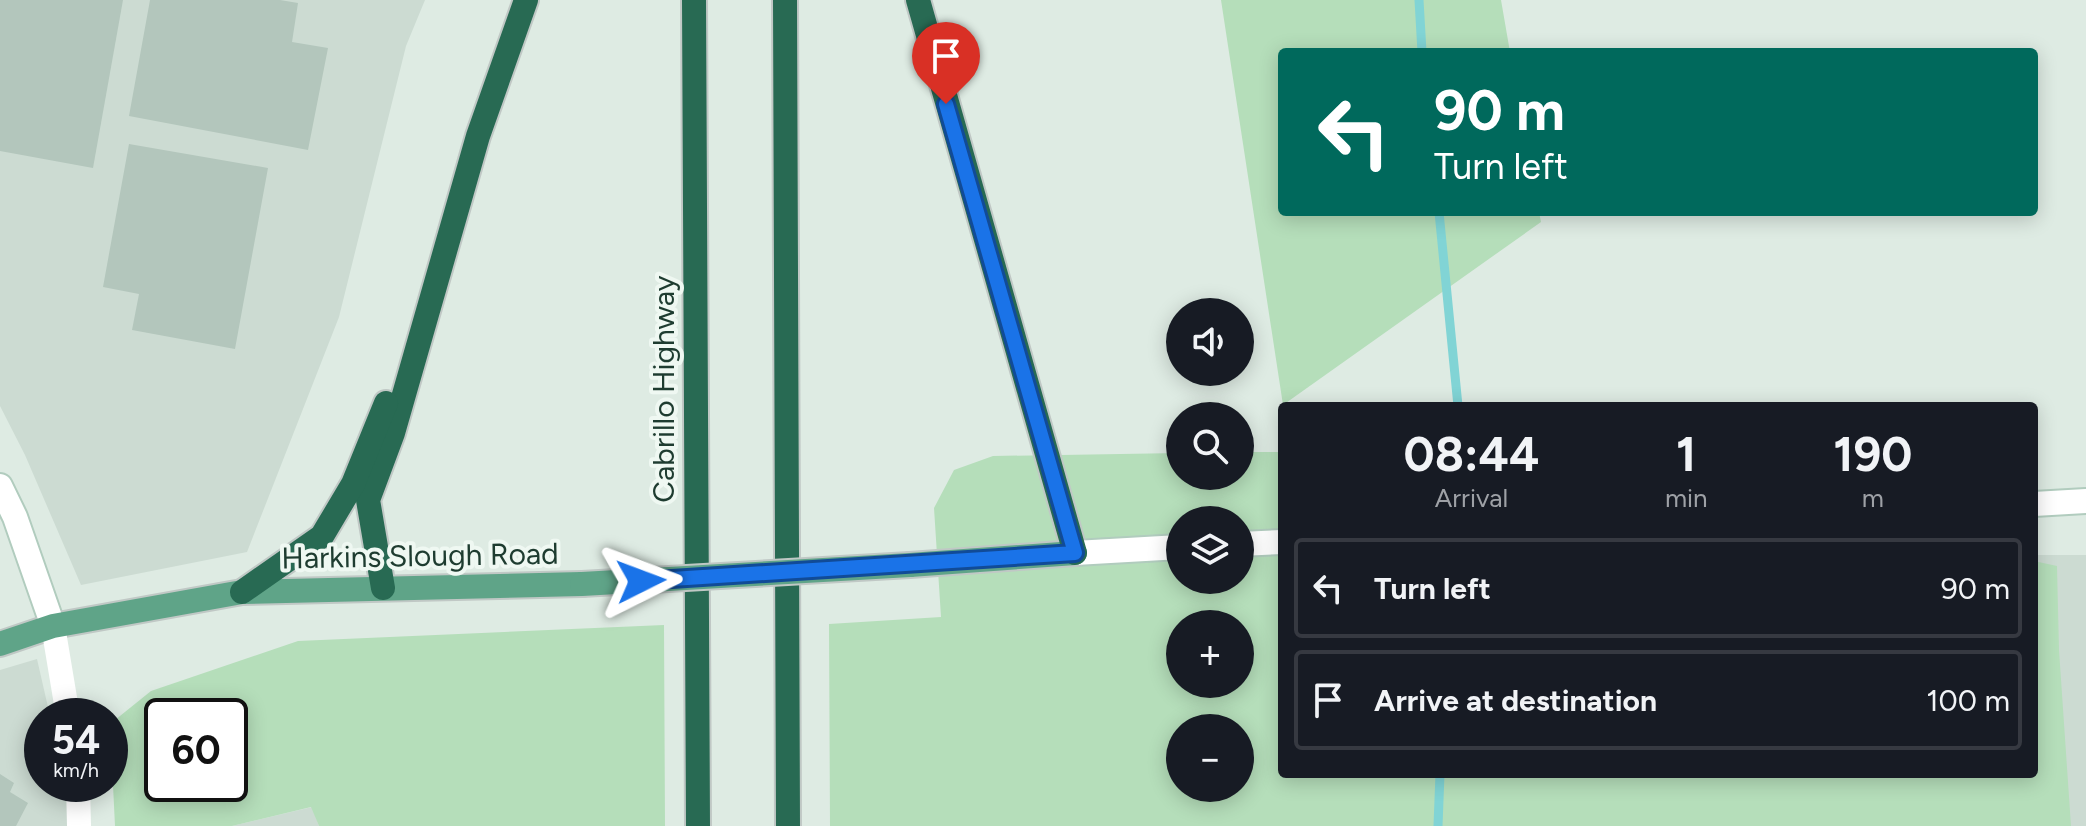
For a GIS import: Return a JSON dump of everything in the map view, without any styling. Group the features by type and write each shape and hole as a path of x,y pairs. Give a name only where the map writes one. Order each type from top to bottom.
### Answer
{"highway":[{"path":"242,592 322,536 353,484 377,428 526,0"},
{"name":"Cabrillo Highway","path":"694,0 698,826"},
{"path":"785,0 788,826"},
{"path":"918,0 1075,553"},
{"path":"383,588 368,500 393,433 478,136"}],"main road":[{"name":"Harkins Slough Road","path":"0,644 53,626 242,592 582,584 1075,553"}],"street":[{"path":"0,486 15,517 53,626 65,698"},
{"path":"2038,504 2086,501"},
{"path":"1254,543 1278,542"},
{"name":"Harkins Slough Road","path":"1075,553 1166,548"},
{"path":"78,802 79,826"}],"shaded area":[{"path":"0,0 425,0 406,46 339,317 247,552 81,585 25,455 0,406"},
{"path":"2038,555 2086,555 2086,826 1970,826 2029,778 2038,778"},
{"path":"37,659 46,698 24,698 24,802 69,802 75,826 0,826 0,670"},
{"path":"312,807 319,826 232,826"}],"green space":[{"path":"1221,0 1501,0 1509,48 1278,48 1278,216 1540,216 1541,222 1287,402 1283,402"},
{"path":"1254,452 1278,452 1278,778 2038,778 2038,562 2057,566 2059,650 2071,826 830,826 829,624 941,617 934,508 954,470 993,456 1166,453 1166,490 1254,490"},
{"path":"664,625 665,826 319,826 311,807 232,826 115,826 114,802 128,802 128,710 151,691 298,641"}],"building":[{"path":"0,0 123,0 93,168 0,151"},
{"path":"150,0 280,0 298,3 292,42 328,48 308,150 129,116"},
{"path":"129,144 268,168 235,349 132,330 139,294 103,287"},
{"path":"0,774 14,783 10,792 28,803 16,826 0,826"}],"waterway":[{"path":"1419,0 1422,48"},
{"path":"1439,216 1458,402"},
{"path":"1438,826 1440,778"}],"route":[{"path":"641,581 1075,553 946,104"}]}
